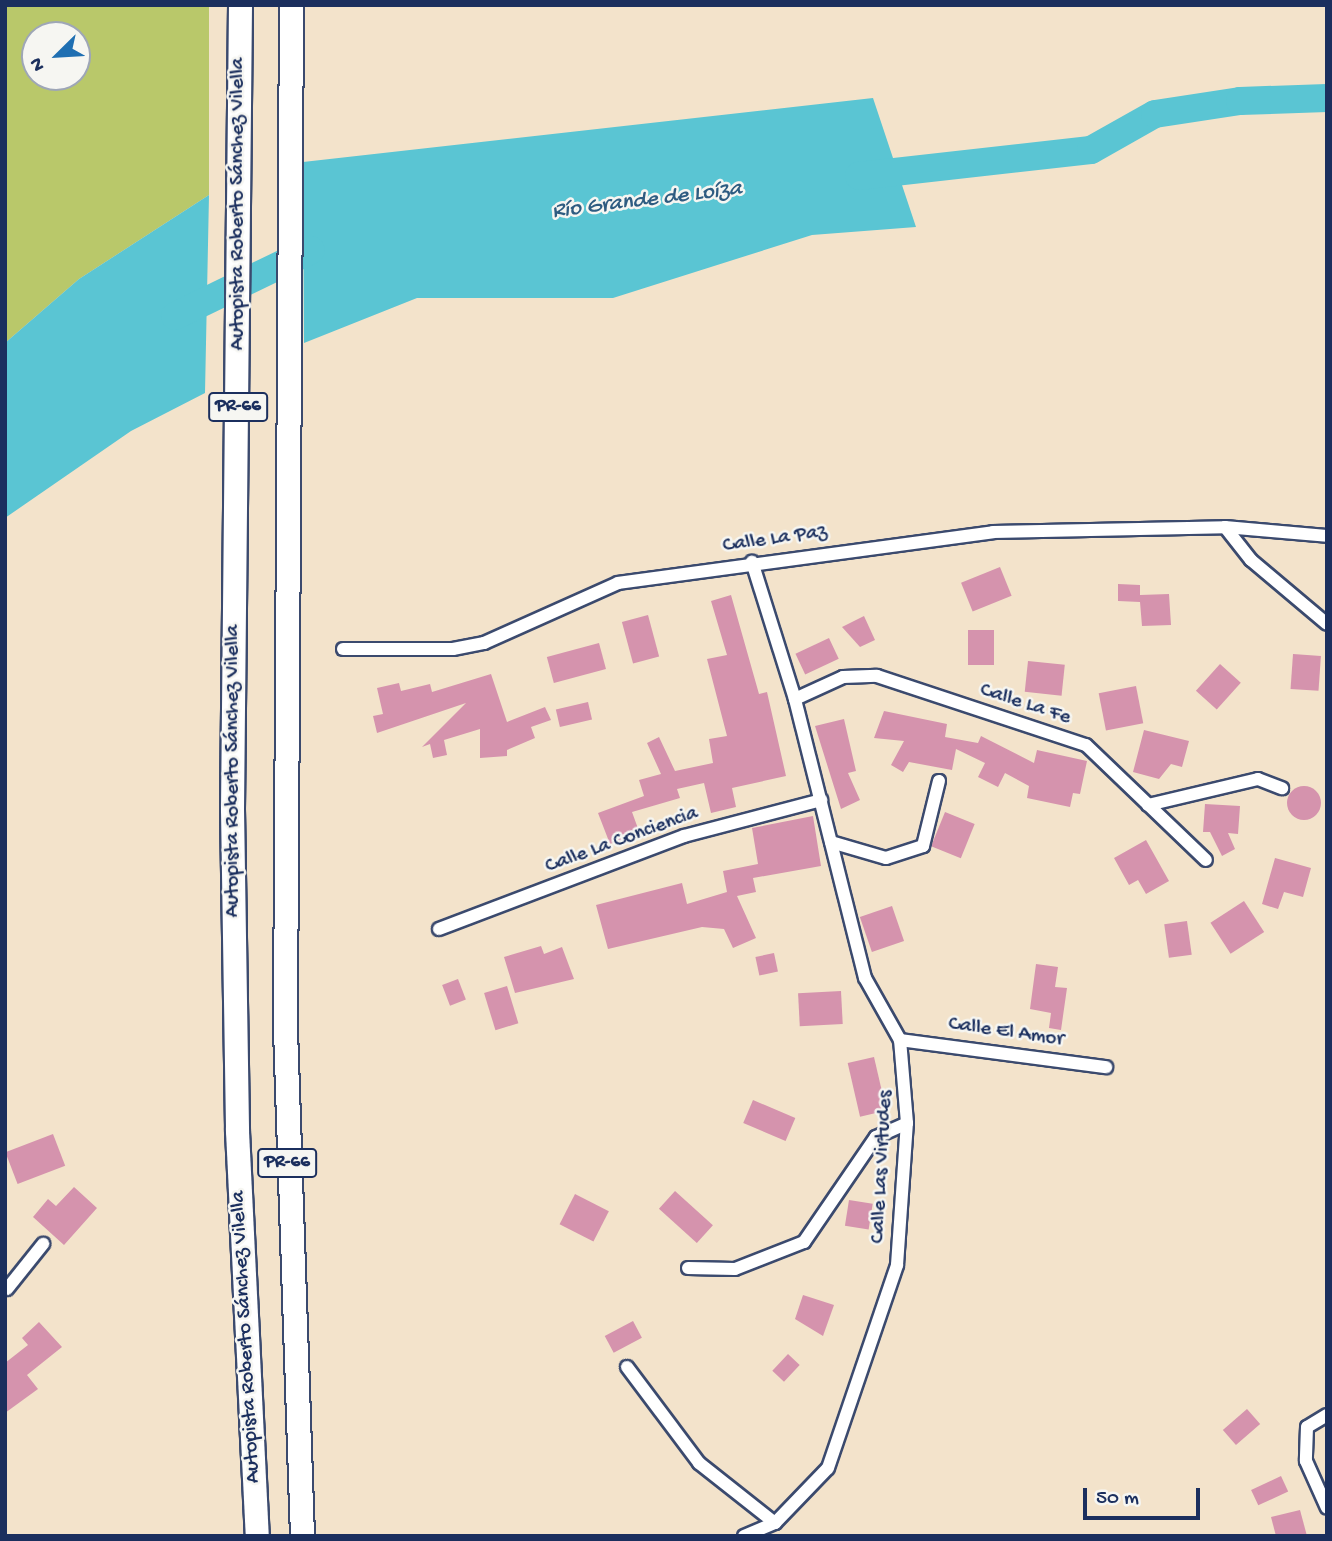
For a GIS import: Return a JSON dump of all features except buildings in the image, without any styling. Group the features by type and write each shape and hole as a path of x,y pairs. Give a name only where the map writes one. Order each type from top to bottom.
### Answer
{"highway":[{"name":"Autopista Roberto Sánchez Vilella","path":"240,5 232,809 257,1536"},
{"name":"PR-66","path":"291,5 284,789 286,1134 302,1536"}],"street":[{"name":"Calle La Paz","path":"343,649 484,643 618,583 752,562 993,532 1225,527 1327,536"},
{"path":"1225,527 1251,560 1327,624"},
{"name":"Calle Las Virtudes","path":"744,1536 775,1523 828,1468 897,1265 907,1123 900,1040 865,978 795,699 752,562"},
{"name":"Calle La Fe","path":"795,699 843,677 877,676 1086,745 1206,860"},
{"path":"1148,805 1258,779 1282,788"},
{"path":"831,842 887,858 923,846 939,781"},
{"name":"Calle La Conciencia","path":"439,929 684,836 821,800"},
{"name":"Calle El Amor","path":"900,1040 1106,1067"},
{"path":"688,1268 735,1269 804,1242 876,1137 907,1123"},
{"path":"6,1289 43,1244"},
{"path":"627,1367 699,1463 775,1523"},
{"path":"1327,1415 1307,1427 1306,1461 1327,1508"},
{"path":"251,1536 253,1474"},
{"path":"300,1481 315,1536"}],"green space":[{"path":"5,5 209,5 209,195 79,279 5,343"}],"water":[{"path":"873,98 916,227 812,235 613,298 417,298 304,343 303,162"},
{"path":"209,195 205,393 131,431 5,518 5,343 79,279"}],"waterway":[{"name":"Río Grande de Loíza","path":"859,176 1091,150 1155,114 1240,101 1327,98"},
{"name":"Río Grande de Loíza","path":"175,316 311,250"}]}
